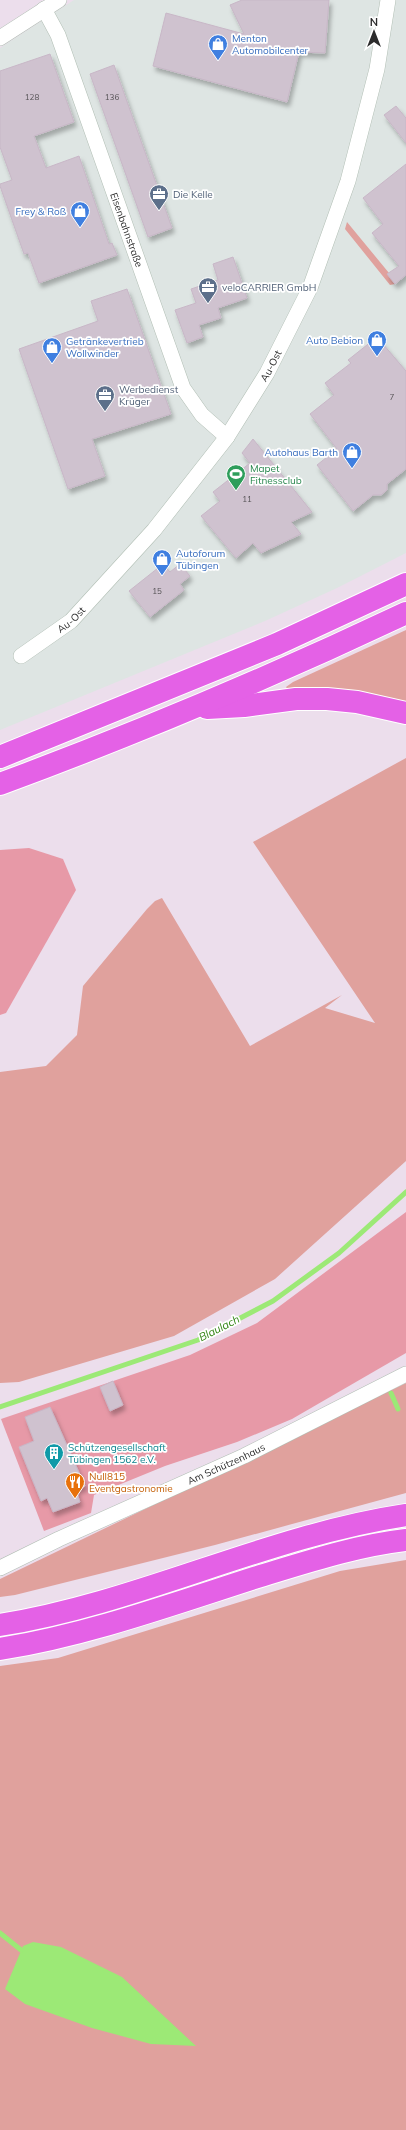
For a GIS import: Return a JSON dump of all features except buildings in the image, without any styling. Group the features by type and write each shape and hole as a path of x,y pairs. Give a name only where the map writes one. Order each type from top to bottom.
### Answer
{"highway":[{"path":"0,757 277,644 406,584"},
{"path":"0,784 192,709 282,670 406,613"},
{"path":"192,709 244,706 296,699 327,699 356,702 406,713"},
{"path":"0,1625 97,1603 251,1553 331,1530 406,1515"},
{"path":"0,1649 69,1636 109,1625 336,1554 406,1540"}],"street":[{"path":"0,38 59,0"},
{"name":"Au-Ost","path":"21,656 71,621 154,530 227,437 267,373 292,328 310,288 348,181 377,69 388,0"},
{"name":"Eisenbahnstraße","path":"44,10 58,35 183,388 202,415 227,437"},
{"name":"Am Schützenhaus","path":"0,1568 59,1539 244,1456 406,1374"}],"shaded area":[{"path":"74,0 406,0 406,553 337,588 265,621 0,730 0,48"},
{"path":"347,222 389,273 387,274 395,284 390,285 345,229"},
{"path":"406,630 406,705 288,690 286,687 293,682"},
{"path":"406,758 406,1161 275,1279 174,1336 19,1382 0,1383 0,1072 46,1066 77,1035 83,986 147,909 155,901 162,898 250,1046 342,995 325,1008 375,1023 253,842"},
{"path":"29,848 63,859 76,890 6,1013 0,1015 0,850"},
{"path":"406,1212 406,1353 292,1419 237,1442 165,1466 94,1495 91,1513 44,1531 1,1419 190,1355 257,1323"},
{"path":"406,1383 406,1493 215,1545 15,1595 0,1597 0,1579"},
{"path":"406,1560 406,2130 0,2130 0,1666 58,1658 340,1571"},
{"path":"33,1942 61,1947 122,1977 196,2046 151,2044 92,2028 25,2004 5,1989 23,1946"}],"waterway":[{"name":"Blaulach","path":"0,1407 198,1340 273,1301 339,1253 406,1192"},
{"path":"391,1393 398,1409"},
{"path":"0,1933 21,1950"}],"place":[{"name":"Menton Automobilcenter","path":"218,61"},
{"name":"Die Kelle","path":"159,211"},
{"name":"Frey & Roß","path":"80,228"},
{"name":"veloCARRIER GmbH","path":"208,304"},
{"name":"Auto Bebion","path":"377,357"},
{"name":"Getränkevertrieb Wollwinder","path":"52,364"},
{"name":"Werbedienst Krüger","path":"105,412"},
{"name":"Autohaus Barth","path":"352,469"},
{"name":"Mapet Fitnessclub","path":"236,491"},
{"name":"Autoforum Tübingen","path":"162,576"},
{"name":"Schützengesellschaft Tübingen 1562 e.V.","path":"54,1470"},
{"name":"Null815 Eventgastronomie","path":"75,1499"}]}
